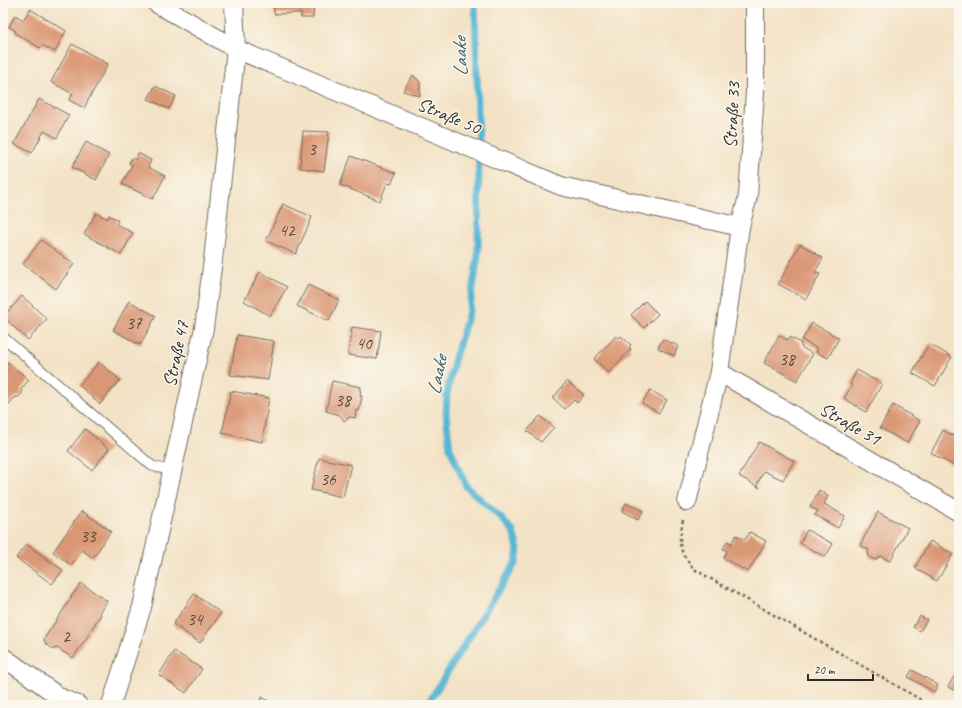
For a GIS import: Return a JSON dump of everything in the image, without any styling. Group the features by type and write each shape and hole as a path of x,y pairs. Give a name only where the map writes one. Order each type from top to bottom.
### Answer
{"street":[{"name":"Straße 50","path":"156,3 236,49 561,186 740,227"},
{"name":"Straße 47","path":"111,705 142,607 204,328 236,49 234,3"},
{"name":"Straße 33","path":"740,227 748,196 755,92 755,3"},
{"path":"687,502 719,372 740,227"},
{"name":"Straße 31","path":"719,372 959,512"},
{"path":"3,657 61,698 78,705"}],"lane":[{"path":"3,337 152,466 173,471"}],"path":[{"path":"687,502 679,541 684,556 694,569 930,705"}],"building":[{"path":"274,3 309,3 309,5 314,5 313,18 301,18 301,13 274,14"},
{"path":"30,9 66,31 55,52 42,45 40,48 15,33 16,31 9,27 15,15 23,20"},
{"path":"72,44 108,64 84,108 69,100 73,94 51,82"},
{"path":"413,75 420,82 420,96 403,91"},
{"path":"155,86 176,96 169,109 148,99"},
{"path":"39,99 69,115 57,138 44,131 32,153 14,144"},
{"path":"303,131 329,132 324,171 300,168"},
{"path":"86,142 109,155 96,180 72,167"},
{"path":"138,153 151,160 148,167 165,176 153,199 122,184 132,165 129,163 132,158 135,160"},
{"path":"351,156 396,173 391,184 387,183 380,201 340,185"},
{"path":"283,204 312,217 296,254 266,241"},
{"path":"96,213 108,219 109,215 118,220 116,224 133,233 121,255 84,234"},
{"path":"41,240 74,264 56,289 23,264"},
{"path":"800,244 823,258 815,272 820,274 806,299 778,284"},
{"path":"260,272 287,287 270,316 244,301"},
{"path":"308,285 339,300 329,321 297,306"},
{"path":"22,296 47,319 28,340 3,317"},
{"path":"129,301 156,316 140,345 113,330"},
{"path":"645,301 658,314 644,328 631,315"},
{"path":"812,323 839,338 828,358 816,352 818,349 802,340"},
{"path":"352,327 381,331 377,359 348,355"},
{"path":"237,335 274,341 268,380 230,375"},
{"path":"779,335 787,340 790,337 801,343 801,347 813,354 797,381 764,363"},
{"path":"616,336 619,338 621,336 631,345 629,347 631,349 609,373 594,359"},
{"path":"663,339 678,346 674,356 658,348"},
{"path":"929,344 952,357 935,386 912,373"},
{"path":"8,362 29,380 21,389 22,394 14,398 9,404 3,399 3,368"},
{"path":"99,362 120,380 100,404 79,385"},
{"path":"857,370 882,384 866,412 844,398 852,385 850,384"},
{"path":"332,381 361,387 360,396 362,396 359,411 356,410 355,418 350,417 344,421 340,415 326,411"},
{"path":"567,381 584,395 577,403 574,400 565,409 553,398"},
{"path":"650,390 667,400 659,413 642,403"},
{"path":"231,391 269,398 262,442 222,433"},
{"path":"893,405 920,421 907,443 880,428"},
{"path":"540,416 554,427 541,442 527,431"},
{"path":"85,429 109,449 92,470 68,451"},
{"path":"943,430 959,439 959,468 931,453"},
{"path":"759,442 794,461 783,480 764,471 757,484 760,488 739,476"},
{"path":"319,458 351,465 343,497 311,490"},
{"path":"819,490 828,496 824,504 845,516 838,528 815,515 818,511 810,507"},
{"path":"626,503 643,511 638,520 622,511"},
{"path":"82,511 111,531 93,558 82,550 71,565 53,552"},
{"path":"878,512 908,528 890,561 881,556 875,560 869,557 869,550 860,545"},
{"path":"807,530 833,544 825,557 800,543"},
{"path":"750,532 766,541 748,572 723,558 727,551 723,549 727,541 731,544 736,535 745,540"},
{"path":"930,541 953,554 937,581 915,568"},
{"path":"26,544 63,570 52,584 16,558"},
{"path":"81,583 107,601 99,613 101,614 90,633 73,658 57,648 53,649 45,643 44,639"},
{"path":"194,594 221,613 200,643 173,624"},
{"path":"920,616 927,620 920,631 913,627"},
{"path":"174,651 202,669 186,693 159,675"},
{"path":"912,670 938,685 934,692 908,677"},
{"path":"955,675 959,678 959,693 948,687"},
{"path":"262,697 275,705 257,705"}],"waterway":[{"name":"Laake","path":"427,705 516,562 518,549 513,531 466,486 450,448 446,414 447,394 454,361 469,312 478,256 479,147 475,3"}]}
